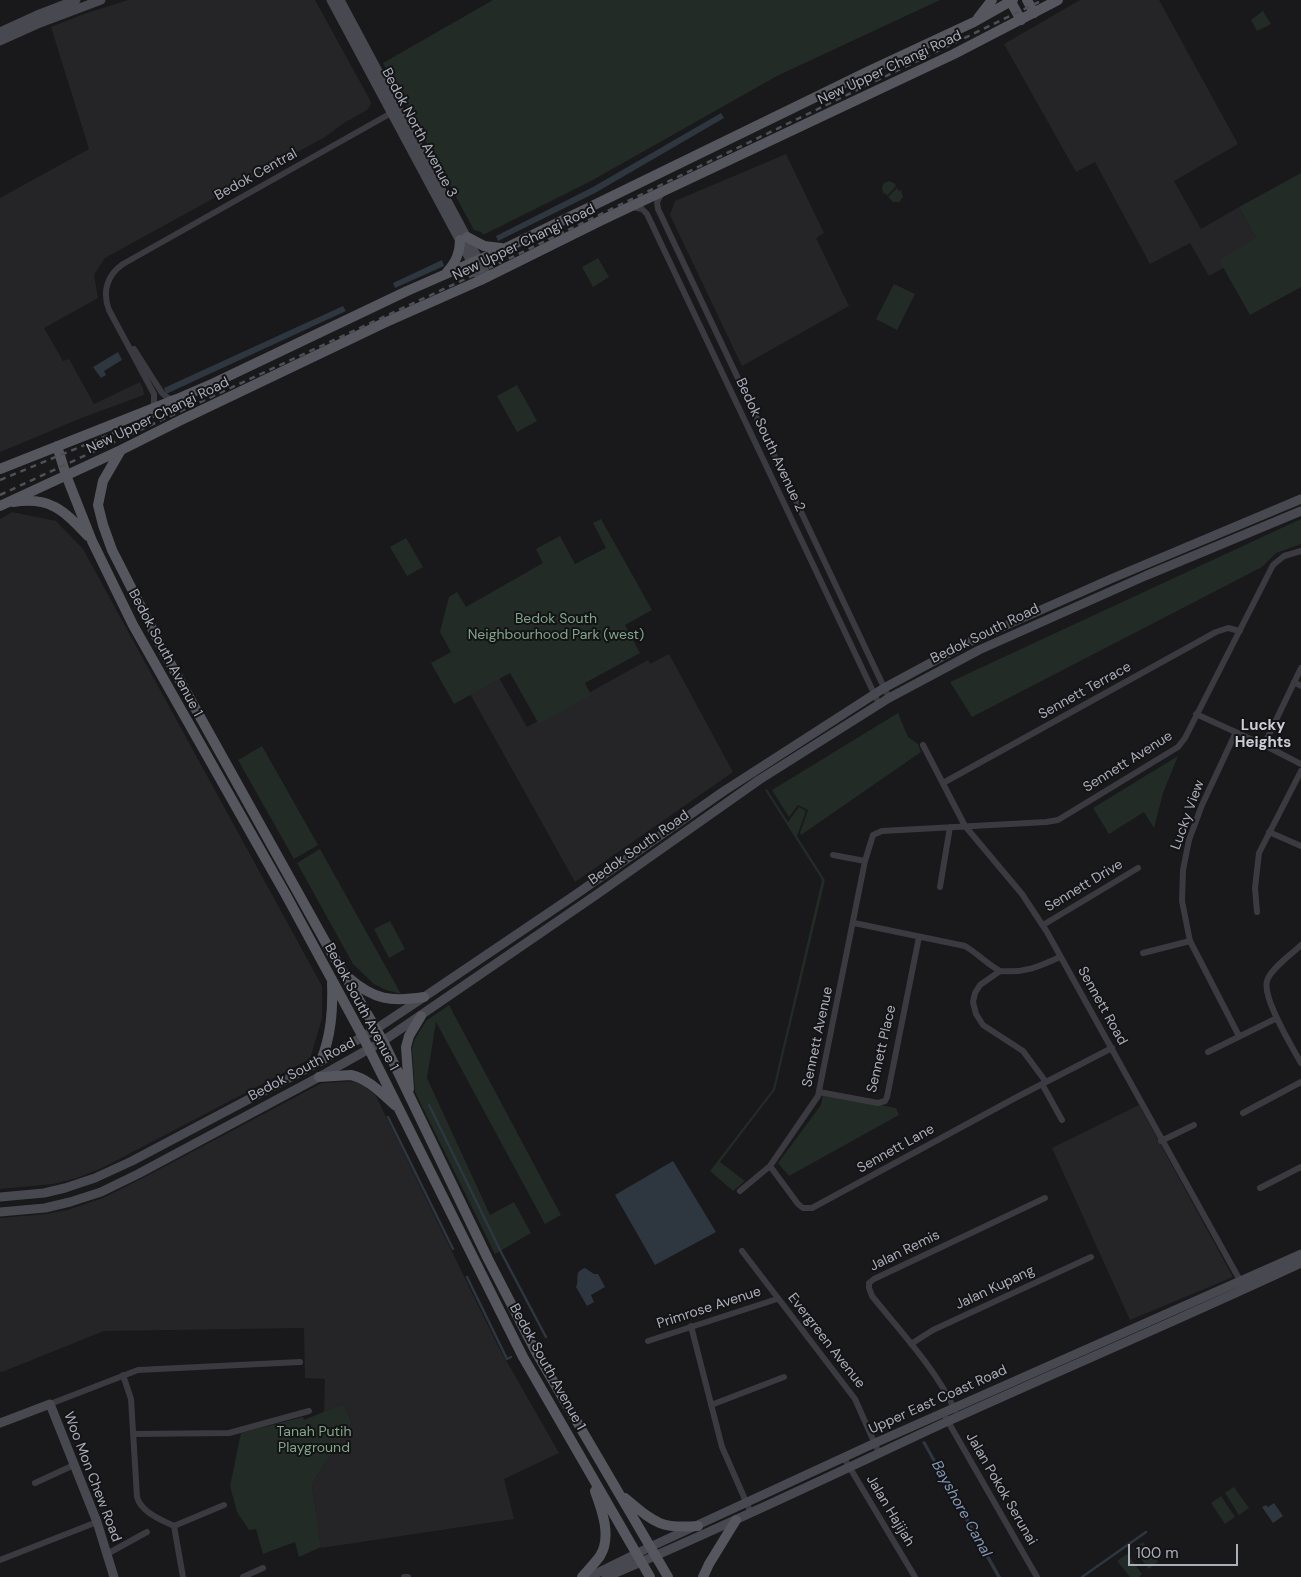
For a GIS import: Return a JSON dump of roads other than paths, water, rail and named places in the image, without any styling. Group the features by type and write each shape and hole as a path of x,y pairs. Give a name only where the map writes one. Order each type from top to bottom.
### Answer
{"main road":[{"path":"0,32 76,0"},
{"path":"0,41 40,23 101,0"},
{"name":"Bedok North Avenue 3","path":"331,0 396,111"},
{"name":"Bedok North Avenue 3","path":"340,0 484,278"},
{"path":"974,22 992,0"},
{"path":"1012,0 1021,20"},
{"name":"New Upper Changi Road","path":"0,468 177,399 476,261 869,70 974,22 1012,0"},
{"path":"1026,0 1034,13"},
{"name":"New Upper Changi Road","path":"1,505 121,450 384,323 484,278 1021,20 1058,0"},
{"path":"445,274 457,258 464,238 484,246 504,248"},
{"name":"Bedok South Avenue 1","path":"56,446 92,541 151,659 286,895 370,1049 523,1357 650,1577"},
{"name":"Bedok South Avenue 1","path":"121,450 103,481 98,505 112,550 164,652 341,970 383,1041 488,1259 536,1352 668,1577"},
{"name":"Bedok South Road","path":"0,1197 44,1193 95,1178 132,1161 321,1061 424,998 724,791 884,688 980,637 1112,578 1301,499"},
{"path":"1,505 24,501 52,504 63,510 92,541"},
{"name":"Bedok South Road","path":"0,1212 46,1208 101,1192 319,1078 370,1049 421,1016 784,764 889,698 979,650 1145,576 1301,511"},
{"path":"778,756 784,764"},
{"path":"341,970 363,990 374,996 389,1000 424,998"},
{"path":"321,1061 329,1036 333,1013 332,980"},
{"path":"409,1095 406,1046 409,1036 421,1016"},
{"path":"319,1078 351,1074 370,1083 400,1110"},
{"name":"Upper East Coast Road","path":"652,1551 736,1520 1242,1286 1301,1254"},
{"name":"Upper East Coast Road","path":"589,1577 652,1551 746,1503 954,1407 1301,1263"},
{"path":"0,1423 50,1404"},
{"name":"Woo Mon Chew Road","path":"50,1404 97,1522 114,1577"},
{"path":"579,1453 600,1503 606,1530 600,1555 582,1577"},
{"path":"619,1492 637,1508 661,1524 676,1528 698,1526"},
{"path":"703,1577 736,1520"},
{"name":"Upper East Coast Road","path":"606,1577 639,1557"}],"street":[{"name":"Bedok Central","path":"152,409 154,403 153,393 109,310 106,300 109,279 116,270 396,111"},
{"name":"Bedok South Avenue 2","path":"662,192 657,202 658,209 889,698"},
{"name":"Bedok South Avenue 2","path":"631,206 642,209 647,214 879,704"},
{"name":"Bedok Central","path":"126,264 110,283 108,293 109,304 124,333 162,393 169,398 177,399"},
{"name":"Sennett Avenue","path":"740,1191 770,1166 813,1105 819,1092 866,861 872,839 877,832 1058,820 1178,747 1185,738 1273,565 1284,556 1301,551"},
{"name":"Sennett Terrace","path":"943,783 1221,630 1232,628 1240,631"},
{"path":"1264,745 1301,668"},
{"path":"1294,682 1301,686"},
{"path":"1196,714 1301,764"},
{"name":"Lucky View","path":"1236,732 1202,805 1189,840 1183,870 1182,902 1190,941 1239,1036"},
{"name":"Sennett Road","path":"923,744 965,826 1022,894 1043,925 1242,1286"},
{"path":"1257,912 1255,888 1258,854 1301,771"},
{"path":"940,888 950,827"},
{"path":"1269,832 1301,846"},
{"path":"833,855 866,861"},
{"name":"Sennett Drive","path":"1043,925 1138,868"},
{"path":"854,923 965,946 1000,971 1015,972 1028,970 1042,966 1060,956"},
{"name":"Sennett Place","path":"819,1092 878,1103 885,1101 919,937"},
{"path":"1143,953 1190,941"},
{"path":"1301,945 1271,973 1267,982 1268,997 1301,1063"},
{"path":"1000,971 980,985 975,993 973,1002 976,1014 983,1025 1023,1051 1044,1083 1062,1120"},
{"path":"1208,1052 1277,1018"},
{"name":"Sennett Lane","path":"770,1166 798,1204 803,1208 812,1208 1112,1048"},
{"path":"1243,1113 1301,1082"},
{"path":"1161,1141 1194,1125"},
{"path":"1260,1188 1301,1167"},
{"name":"Jalan Remis","path":"958,1417 940,1385 911,1344 872,1296 868,1286 871,1280 1045,1198"},
{"name":"Evergreen Avenue","path":"742,1252 855,1398 880,1453"},
{"name":"Jalan Kupang","path":"911,1344 933,1330 1091,1257"},
{"name":"Primrose Avenue","path":"648,1341 777,1299"},
{"path":"691,1326 722,1447 751,1513"},
{"name":"Woo Mon Chew Road","path":"50,1404 138,1370 300,1362"},
{"path":"124,1376 131,1399 138,1500 144,1509 174,1526"},
{"path":"711,1405 784,1377"},
{"path":"134,1434 229,1433 309,1411"},
{"name":"Jalan Pokok Serunai","path":"943,1412 1038,1577"},
{"name":"Jalan Hajijah","path":"844,1458 915,1577"},
{"path":"35,1483 74,1465"},
{"path":"174,1526 224,1505"},
{"path":"0,1560 97,1522"},
{"path":"174,1526 183,1577"},
{"path":"107,1554 147,1532"},
{"path":"244,1577 263,1568"}],"water":[{"path":"721,113 724,118 595,193 498,241 496,236 593,187"},
{"path":"442,260 444,266 395,288 393,283"},
{"path":"343,306 346,311 166,394 164,388"},
{"path":"118,352 122,360 104,371 106,375 101,378 93,367"},
{"path":"673,1161 716,1232 655,1265 615,1195"},
{"path":"585,1268 594,1274 598,1274 605,1287 591,1295 594,1302 587,1306 576,1287 578,1274"},
{"name":"Bayshore Canal","path":"925,1441 1001,1577 997,1577 922,1442"},
{"path":"1274,1503 1283,1516 1273,1523 1262,1507 1266,1505 1268,1507"}],"waterway":[{"path":"429,1105 502,1254 546,1337"},
{"path":"388,1117 453,1249"},
{"path":"467,1277 507,1359 511,1357"},
{"path":"1082,1577 1146,1532"}],"railway":[{"path":"0,495 502,262 1043,0"},
{"path":"0,480 155,416"}],"district":[{"name":"Lucky Heights","path":"1263,734"}],"park label":[{"name":"Bedok South Neighbourhood Park (west)","path":"556,628"},
{"name":"Tanah Putih Playground","path":"314,1440"}]}
